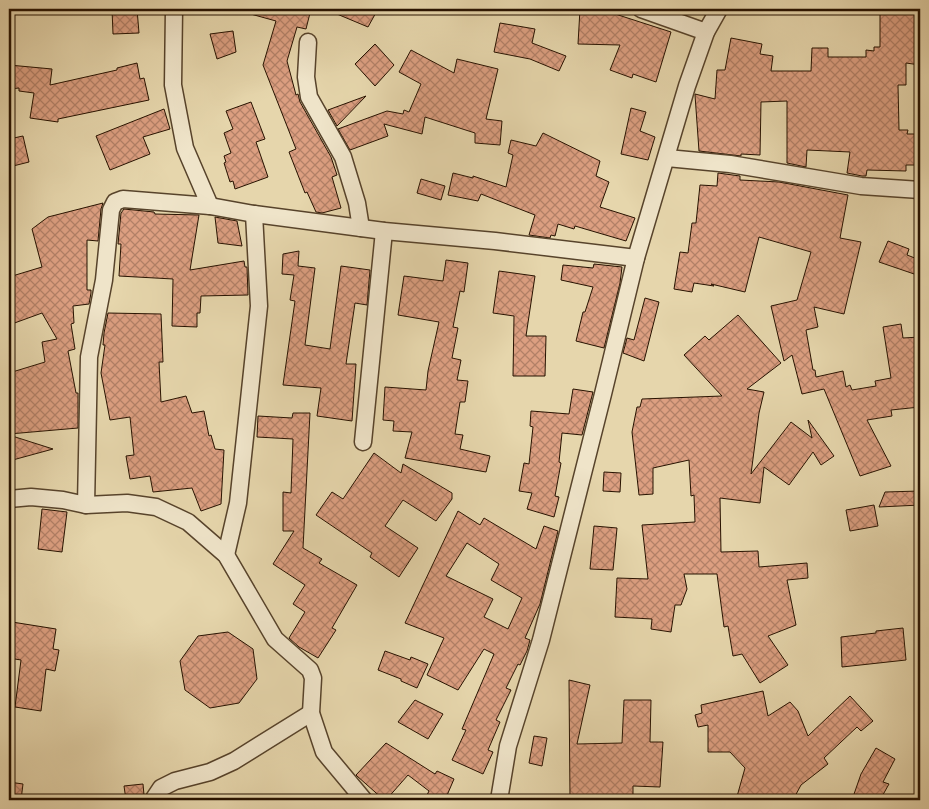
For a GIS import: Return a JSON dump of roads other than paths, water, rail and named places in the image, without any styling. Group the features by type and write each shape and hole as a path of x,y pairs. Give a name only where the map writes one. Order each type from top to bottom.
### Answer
{"street":[{"path":"174,9 173,85 185,148 210,206"},
{"path":"641,9 706,32"},
{"path":"499,800 508,746 541,640 636,258 687,86 706,32 719,9"},
{"path":"308,42 306,77 309,97 343,157 357,203 362,228"},
{"path":"666,158 730,164 861,186 920,190"},
{"path":"86,506 88,357 104,280 111,210 115,202 123,199 210,206 254,214 384,231 495,241 636,258"},
{"path":"226,554 238,503 258,306 254,214"},
{"path":"363,442 384,231"},
{"path":"9,499 31,497 63,500 86,506 127,503 156,507 188,522 226,554 275,639 310,670 314,678 312,713 324,752 364,800"},
{"path":"153,800 161,788 175,781 210,772 234,761 312,713"}]}
